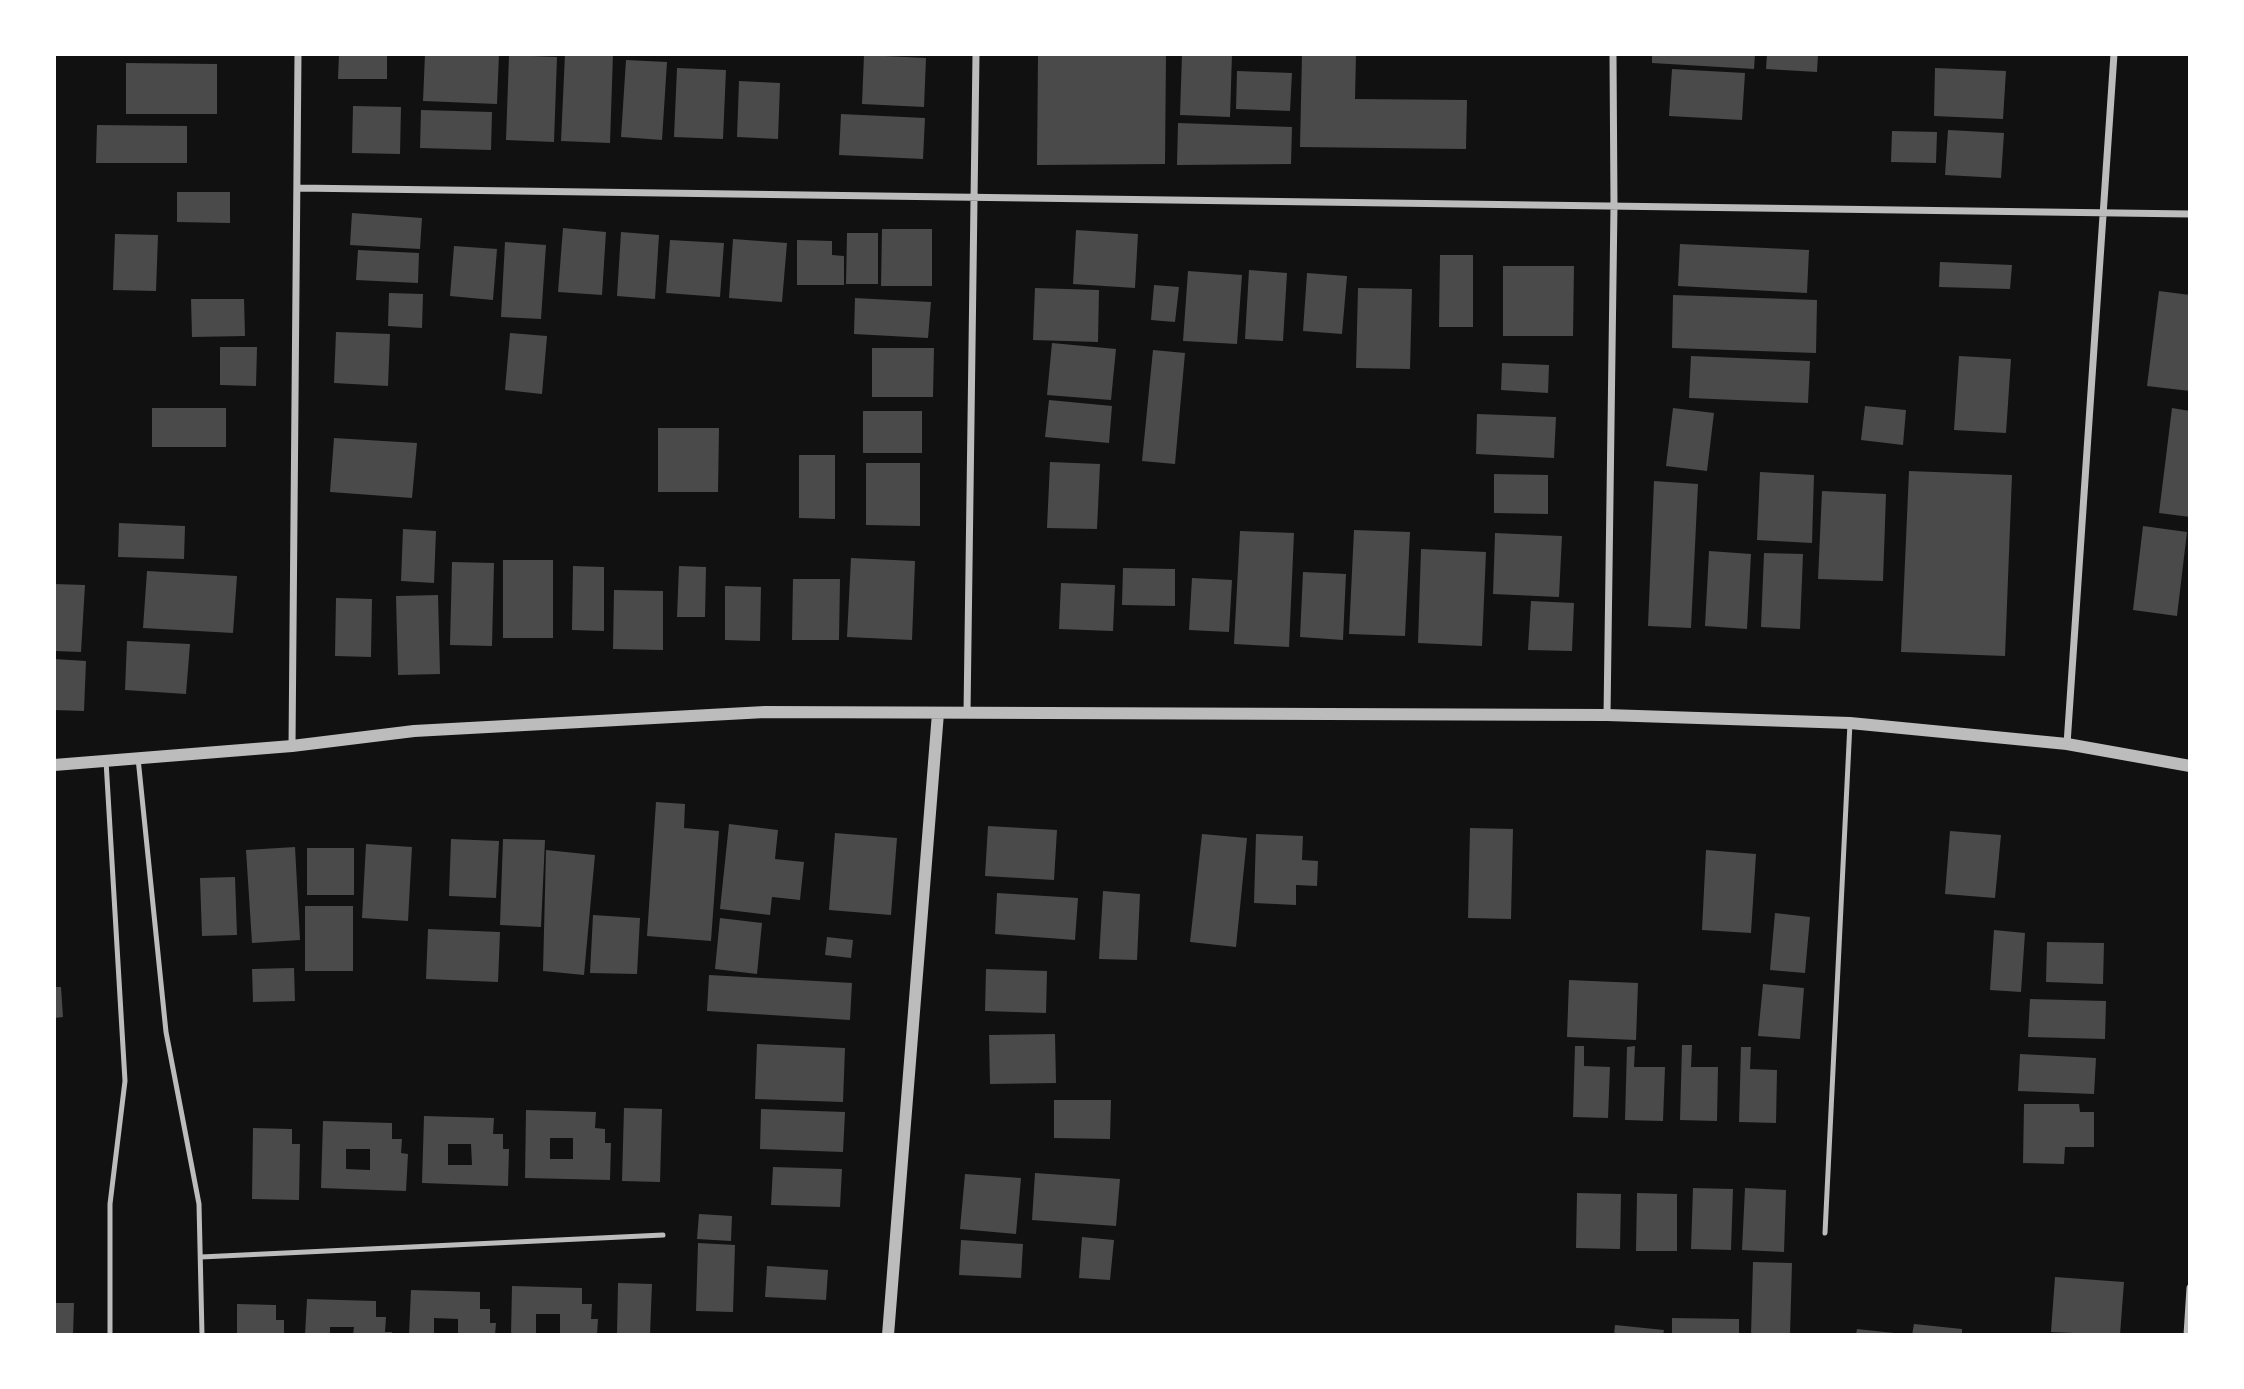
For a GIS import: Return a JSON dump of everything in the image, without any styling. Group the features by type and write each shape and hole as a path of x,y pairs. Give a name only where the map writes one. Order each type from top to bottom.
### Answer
{"street":[{"path":"292,746 298,54"},
{"path":"967,713 976,54"},
{"path":"1606,715 1614,206 1613,54"},
{"path":"2067,744 2114,54"},
{"path":"297,188 2190,214"},
{"path":"54,765 292,746 414,731 765,712 1606,715 1850,723 2067,744 2190,766"},
{"path":"888,1335 938,713"},
{"path":"2187,1335 2190,1288"}],"lane":[{"path":"1825,1233 1850,723"},
{"path":"138,758 166,1032 199,1204 202,1335"},
{"path":"106,761 125,1081 110,1204 110,1335"},
{"path":"201,1258 663,1235"}],"building":[{"path":"339,54 387,54 387,79 338,79"},
{"path":"425,54 499,54 497,104 423,101"},
{"path":"565,54 613,54 610,143 561,141"},
{"path":"1038,54 1166,54 1165,164 1037,165"},
{"path":"1182,54 1232,54 1230,117 1180,115"},
{"path":"1302,54 1356,54 1355,99 1467,100 1466,149 1300,147"},
{"path":"1652,54 1755,54 1754,69 1652,63"},
{"path":"1767,54 1818,54 1817,72 1766,69"},
{"path":"509,55 557,57 554,142 506,140"},
{"path":"864,55 926,58 924,107 862,104"},
{"path":"626,60 667,62 662,140 621,137"},
{"path":"126,63 217,64 217,114 126,114"},
{"path":"677,68 726,70 723,139 674,137"},
{"path":"1935,68 2006,71 2003,119 1934,116"},
{"path":"1672,69 1745,73 1742,120 1669,116"},
{"path":"1237,71 1292,73 1290,111 1236,109"},
{"path":"739,81 780,83 778,139 737,137"},
{"path":"353,106 401,107 400,154 352,153"},
{"path":"421,110 492,112 491,150 420,148"},
{"path":"841,114 925,118 923,159 839,155"},
{"path":"1178,123 1292,127 1291,164 1177,165"},
{"path":"97,125 187,126 187,163 96,163"},
{"path":"1948,130 2004,133 2001,178 1945,175"},
{"path":"1892,131 1937,132 1936,163 1891,162"},
{"path":"177,192 230,192 230,223 177,222"},
{"path":"352,213 422,218 420,249 350,245"},
{"path":"563,228 606,232 602,295 558,292"},
{"path":"882,229 932,229 932,286 881,286"},
{"path":"1076,230 1138,234 1135,288 1073,284"},
{"path":"621,232 659,235 655,299 617,296"},
{"path":"847,233 878,233 878,284 846,284"},
{"path":"115,234 158,235 156,291 113,290"},
{"path":"733,239 787,243 782,302 729,298"},
{"path":"670,240 724,243 720,297 666,293"},
{"path":"797,240 832,241 832,255 844,256 844,285 797,285"},
{"path":"505,242 546,245 541,319 501,317"},
{"path":"1680,244 1809,250 1807,293 1678,286"},
{"path":"454,246 497,249 493,300 450,296"},
{"path":"358,250 419,253 418,283 356,280"},
{"path":"1440,255 1473,255 1473,327 1439,327"},
{"path":"1940,262 2012,265 2010,289 1939,287"},
{"path":"1503,266 1574,266 1573,336 1503,336"},
{"path":"1249,270 1287,273 1283,341 1245,339"},
{"path":"1188,271 1242,275 1237,344 1183,341"},
{"path":"1307,273 1347,276 1342,334 1303,331"},
{"path":"1154,285 1179,287 1175,322 1151,320"},
{"path":"1035,288 1099,290 1098,342 1033,340"},
{"path":"1358,288 1412,289 1410,369 1356,368"},
{"path":"2159,291 2190,295 2190,391 2147,386"},
{"path":"389,293 423,294 422,328 388,326"},
{"path":"1673,295 1817,300 1816,353 1672,348"},
{"path":"855,298 931,302 928,338 854,334"},
{"path":"191,299 244,299 245,336 192,337"},
{"path":"336,332 390,334 388,386 334,383"},
{"path":"510,333 547,336 542,394 505,390"},
{"path":"1052,343 1116,349 1111,400 1047,395"},
{"path":"220,347 257,347 256,386 220,385"},
{"path":"872,348 934,348 933,397 872,397"},
{"path":"1153,350 1185,353 1175,464 1142,461"},
{"path":"1691,356 1810,361 1808,403 1689,398"},
{"path":"1959,356 2011,359 2006,433 1954,430"},
{"path":"1502,363 1549,365 1548,393 1501,390"},
{"path":"1049,400 1112,406 1109,443 1045,437"},
{"path":"1865,406 1906,410 1903,445 1861,440"},
{"path":"152,408 226,408 226,447 152,447"},
{"path":"1673,408 1714,413 1707,471 1666,466"},
{"path":"2172,408 2190,411 2190,517 2159,513"},
{"path":"863,411 922,411 922,453 863,453"},
{"path":"1477,414 1556,417 1554,458 1476,454"},
{"path":"658,428 719,428 718,492 658,492"},
{"path":"334,438 417,443 412,498 330,492"},
{"path":"799,455 835,455 835,519 799,518"},
{"path":"1050,462 1100,464 1097,529 1047,528"},
{"path":"866,463 920,463 920,526 866,525"},
{"path":"1909,471 2012,475 2005,656 1901,652"},
{"path":"1760,472 1814,475 1812,543 1757,540"},
{"path":"1494,474 1548,475 1548,514 1494,513"},
{"path":"1654,481 1698,484 1691,628 1648,626"},
{"path":"1822,491 1886,494 1883,581 1818,579"},
{"path":"119,523 185,526 184,559 118,557"},
{"path":"2143,526 2187,532 2177,616 2133,610"},
{"path":"403,529 436,531 434,583 401,581"},
{"path":"1354,530 1410,532 1405,636 1349,634"},
{"path":"1240,531 1294,533 1289,647 1234,644"},
{"path":"1495,533 1562,536 1559,597 1493,594"},
{"path":"1421,549 1486,552 1482,646 1418,643"},
{"path":"1709,551 1751,554 1747,629 1705,626"},
{"path":"1764,553 1803,554 1800,629 1761,627"},
{"path":"851,558 915,561 912,640 847,637"},
{"path":"503,560 553,560 553,638 503,638"},
{"path":"452,562 494,563 492,646 450,645"},
{"path":"573,566 604,567 604,631 572,630"},
{"path":"679,566 706,567 705,617 677,617"},
{"path":"1123,568 1175,569 1175,606 1122,605"},
{"path":"147,571 237,576 233,633 143,628"},
{"path":"1303,572 1346,574 1343,640 1300,637"},
{"path":"1192,578 1232,580 1229,632 1189,630"},
{"path":"793,579 840,579 839,640 792,640"},
{"path":"1061,583 1115,585 1113,631 1059,629"},
{"path":"54,584 85,585 81,652 54,651"},
{"path":"725,586 761,587 760,641 725,640"},
{"path":"614,590 663,591 663,650 613,649"},
{"path":"438,595 440,674 398,675 396,596"},
{"path":"336,598 372,599 371,657 335,656"},
{"path":"1531,601 1574,603 1572,651 1528,650"},
{"path":"127,641 190,644 186,694 125,690"},
{"path":"54,659 86,661 84,711 54,710"},
{"path":"656,802 685,804 684,828 719,831 711,941 647,936"},
{"path":"729,824 778,830 775,859 804,862 800,900 772,897 770,915 720,909"},
{"path":"988,826 1057,830 1054,880 985,876"},
{"path":"1470,828 1513,829 1511,919 1468,918"},
{"path":"1950,831 2001,835 1995,898 1945,894"},
{"path":"835,833 897,838 891,915 829,910"},
{"path":"1202,834 1247,838 1236,947 1190,942"},
{"path":"1256,834 1303,836 1302,860 1318,861 1317,886 1296,885 1296,905 1254,903"},
{"path":"451,839 499,841 496,898 449,896"},
{"path":"503,839 545,840 541,927 500,925"},
{"path":"366,844 412,847 408,921 362,918"},
{"path":"295,847 300,940 252,943 246,850"},
{"path":"307,848 354,848 354,895 307,895"},
{"path":"546,850 595,855 584,975 543,971"},
{"path":"1706,850 1756,854 1751,933 1702,930"},
{"path":"235,877 237,935 202,936 200,878"},
{"path":"1103,891 1140,894 1137,960 1099,959"},
{"path":"997,893 1078,898 1075,940 995,934"},
{"path":"305,906 353,906 353,971 305,971"},
{"path":"1775,913 1810,917 1805,973 1770,970"},
{"path":"593,915 640,918 637,974 590,973"},
{"path":"720,918 762,923 757,974 715,969"},
{"path":"428,929 500,932 498,982 426,979"},
{"path":"1994,930 2025,933 2021,992 1990,990"},
{"path":"827,937 853,940 851,958 825,955"},
{"path":"2047,942 2104,943 2103,984 2046,982"},
{"path":"294,968 295,1001 253,1002 252,969"},
{"path":"986,969 1047,971 1046,1013 985,1011"},
{"path":"709,975 852,983 850,1020 707,1011"},
{"path":"1569,980 1638,983 1636,1040 1567,1037"},
{"path":"1763,984 1804,988 1800,1039 1758,1036"},
{"path":"54,987 61,987 63,1017 54,1018"},
{"path":"2030,999 2106,1001 2105,1039 2028,1037"},
{"path":"1055,1034 1056,1083 990,1084 989,1035"},
{"path":"757,1044 845,1048 843,1102 755,1099"},
{"path":"1682,1045 1692,1045 1691,1067 1718,1067 1717,1121 1680,1120"},
{"path":"1575,1046 1584,1046 1584,1066 1610,1067 1608,1118 1573,1117"},
{"path":"1635,1046 1634,1067 1665,1067 1663,1121 1625,1120 1627,1047"},
{"path":"1741,1047 1751,1047 1750,1069 1777,1070 1776,1123 1739,1122"},
{"path":"2020,1054 2096,1058 2094,1094 2018,1091"},
{"path":"1054,1100 1111,1100 1110,1139 1054,1138"},
{"path":"2024,1104 2079,1104 2080,1112 2094,1112 2094,1147 2065,1147 2064,1164 2023,1163"},
{"path":"624,1108 662,1109 660,1182 622,1181"},
{"path":"761,1109 845,1112 843,1152 760,1149"},
{"path":"526,1110 596,1112 595,1128 605,1129 605,1143 611,1143 610,1180 525,1178","holes":["550,1138 573,1138 573,1159 550,1159"]},
{"path":"424,1116 494,1118 493,1134 503,1134 503,1149 509,1149 508,1186 422,1183","holes":["448,1144 471,1144 472,1165 448,1165"]},
{"path":"323,1121 392,1123 392,1139 402,1139 401,1153 408,1154 406,1191 321,1188","holes":["346,1149 370,1149 370,1170 346,1169"]},
{"path":"253,1128 292,1129 292,1144 300,1144 299,1200 252,1199"},
{"path":"773,1167 842,1169 840,1207 771,1205"},
{"path":"1035,1173 1120,1179 1116,1226 1032,1220"},
{"path":"965,1174 1021,1178 1016,1234 960,1229"},
{"path":"1693,1188 1733,1189 1731,1250 1691,1249"},
{"path":"1745,1188 1786,1190 1784,1252 1742,1250"},
{"path":"1577,1193 1621,1194 1620,1249 1576,1248"},
{"path":"1637,1193 1677,1194 1677,1251 1636,1251"},
{"path":"699,1214 732,1216 731,1241 697,1239"},
{"path":"1082,1237 1114,1240 1110,1280 1079,1278"},
{"path":"961,1240 1023,1244 1021,1278 959,1275"},
{"path":"698,1243 735,1245 733,1312 696,1311"},
{"path":"1753,1262 1792,1263 1790,1335 1751,1335"},
{"path":"767,1266 828,1270 826,1300 765,1297"},
{"path":"2055,1277 2124,1282 2120,1335 2051,1332"},
{"path":"618,1283 652,1284 650,1335 617,1335"},
{"path":"512,1286 582,1288 582,1304 592,1304 591,1319 598,1319 597,1335 560,1335 560,1314 536,1314 536,1335 511,1335"},
{"path":"411,1290 480,1292 480,1309 490,1309 490,1323 496,1323 495,1335 458,1335 458,1319 434,1318 434,1335 409,1335"},
{"path":"307,1299 376,1301 376,1317 386,1317 385,1332 392,1332 391,1335 353,1335 354,1327 330,1327 330,1335 305,1335"},
{"path":"54,1303 74,1303 73,1335 54,1335"},
{"path":"237,1304 276,1305 276,1320 284,1320 284,1335 237,1335"},
{"path":"1672,1318 1739,1319 1739,1335 1672,1335"},
{"path":"1914,1324 1962,1329 1962,1335 1912,1335"},
{"path":"1615,1325 1664,1330 1663,1335 1614,1335"},
{"path":"1857,1329 1894,1333 1894,1335 1856,1335"}]}
